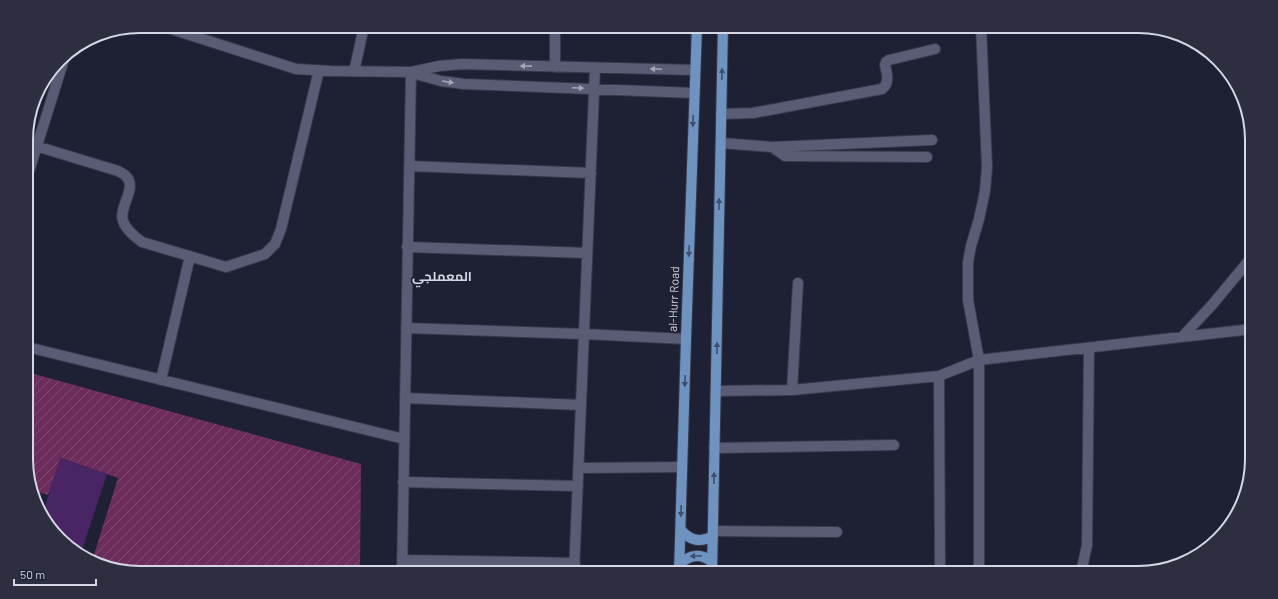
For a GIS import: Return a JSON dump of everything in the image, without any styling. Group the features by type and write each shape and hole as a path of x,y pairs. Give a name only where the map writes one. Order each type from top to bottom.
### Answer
{"main road":[{"name":"al-Hurr Road","path":"680,566 697,33"},
{"path":"712,566 723,33"},
{"path":"681,530 690,539 696,541 707,539 713,533"},
{"path":"681,566 684,559 696,555 707,558 712,562"}],"street":[{"path":"192,33 296,69 354,72 410,72 439,66 456,65 695,70"},
{"path":"354,72 362,33"},
{"path":"555,33 555,67"},
{"path":"979,566 979,360 968,300 968,262 985,191 987,167 981,33"},
{"path":"721,114 753,113 882,89 888,82 885,65 886,62 935,50"},
{"path":"33,159 62,66"},
{"path":"574,566 595,68"},
{"path":"33,145 118,171 126,176 130,185 122,220 134,237 142,242 226,267 265,254 275,244 281,229 319,70"},
{"path":"410,72 452,83 694,93"},
{"path":"402,566 410,72"},
{"path":"720,143 772,147 932,140"},
{"path":"772,147 785,156 927,157"},
{"path":"409,166 591,173"},
{"path":"407,247 587,254"},
{"path":"161,380 190,256"},
{"path":"1182,337 1212,305 1245,265"},
{"path":"792,390 798,283"},
{"path":"406,328 686,339"},
{"path":"716,391 792,390 939,376 979,360 1245,330"},
{"path":"33,348 404,439"},
{"path":"1082,566 1087,545 1089,348"},
{"path":"939,376 940,566"},
{"path":"405,398 581,405"},
{"path":"714,448 894,446"},
{"path":"579,468 682,467"},
{"path":"404,482 578,486"},
{"path":"713,533 837,532"},
{"path":"402,560 531,566"}],"shaded area":[{"path":"33,374 361,464 360,566 140,566 119,564 94,556 118,478 61,458 48,495 39,492 34,473"}],"building":[{"path":"60,458 107,474 82,549 64,535 45,508"}],"district":[{"name":"المعملجي","path":"442,276"}]}
